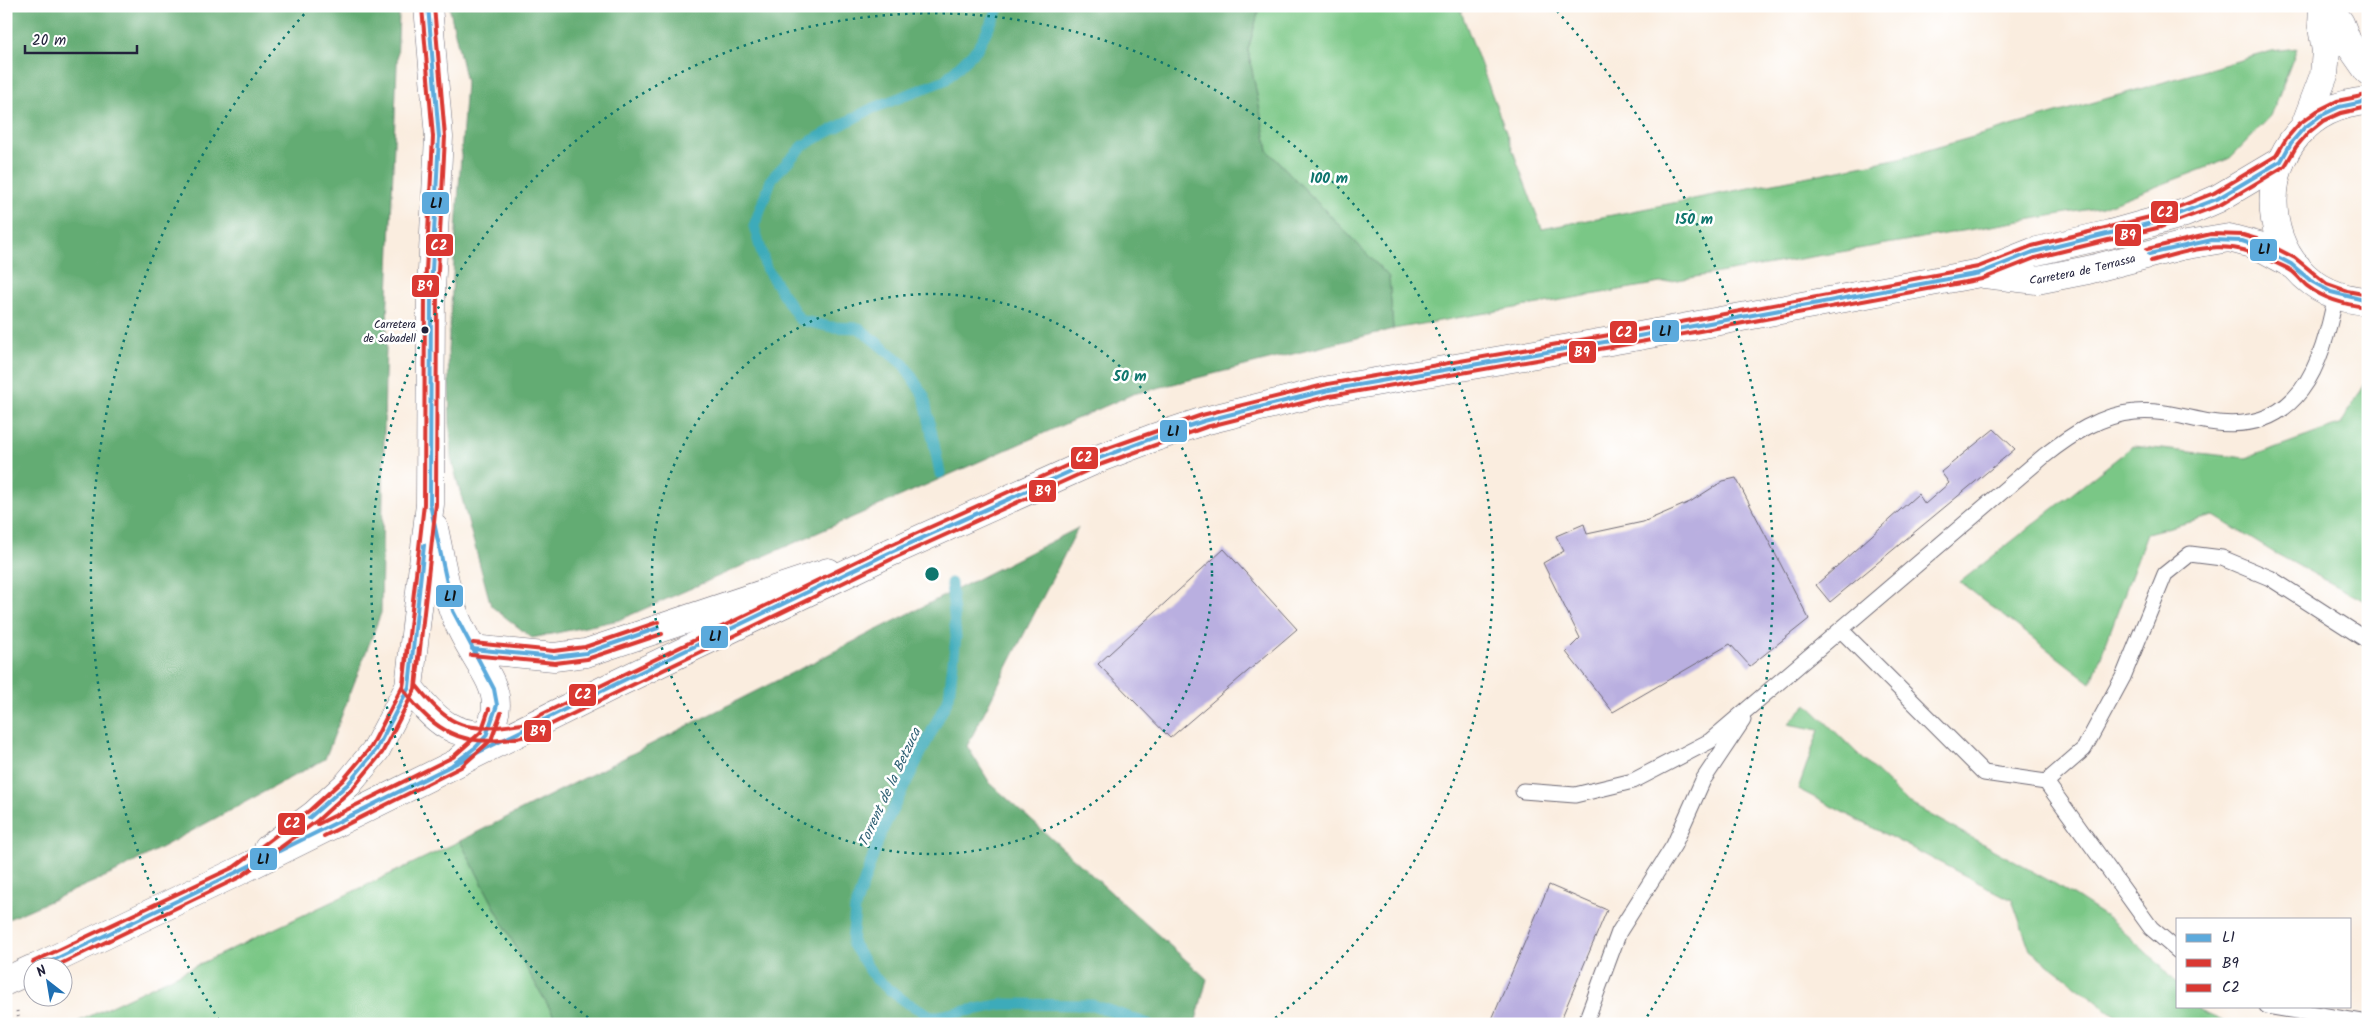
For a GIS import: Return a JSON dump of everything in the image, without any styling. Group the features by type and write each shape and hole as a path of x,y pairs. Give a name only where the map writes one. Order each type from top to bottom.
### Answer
{"main road":[{"path":"237,872 314,815 348,784 376,750 409,687 430,504 431,290 439,137 428,6"},
{"path":"2304,128 2324,75 2326,51 2322,27 2323,6"},
{"path":"2328,6 2340,23 2347,42 2368,71"},
{"path":"2368,102 2339,107 2320,116 2304,128 2291,143 2281,161 2272,199 2274,219 2286,252 2297,267 2312,281 2336,294 2368,301"},
{"name":"Carretera de Terrassa","path":"55,958 237,872 457,762 889,552 1100,458 1204,421 1328,390 1639,336 1980,273 2033,252 2110,234 2184,213 2217,199 2281,161"},
{"name":"Carretera de Terrassa","path":"1980,273 2037,280 2088,270 2181,246 2229,238 2259,246 2297,267"},
{"path":"430,504 453,611 494,689 497,705 486,736 457,762"},
{"path":"472,650 554,657 586,653 889,552"},
{"path":"409,687 438,721 454,730 486,736 524,730"},
{"name":"Carretera de Terrassa","path":"6,982 22,974"}],"lane":[{"path":"1523,791 1575,795 1633,781 1710,741 2044,456 2076,432 2107,418 2135,412 2170,414 2231,424 2258,421 2286,406 2307,384 2314,369 2331,322 2336,294"},
{"path":"2046,782 2084,750 2123,677 2165,574 2190,554 2222,558 2270,578 2368,641"},
{"path":"1841,630 1984,773 2046,782 2151,928 2176,949"},
{"path":"1585,1024 1619,932 1674,845 1703,780 1752,706"},
{"path":"2279,1008 2368,1023"}],"green space":[{"path":"6,6 396,6 399,14 385,375 381,613 325,759 116,872 6,920"},
{"path":"449,6 1260,6 1248,50 1268,151 1389,277 1393,329 1133,394 619,620 532,638 491,606 451,458 448,350 466,82"},
{"path":"1260,6 1459,6 1542,229 1900,158 2272,51 2297,48 2271,116 2229,159 2102,207 1393,329 1389,277 1268,151 1248,50"},
{"path":"2368,379 2368,603 2273,552 2214,516 2147,533 2091,683 1960,582 2133,446 2246,458 2341,424"},
{"path":"1078,528 967,746 990,783 1207,979 1195,1024 559,1024 528,971 460,841"},
{"path":"1807,704 1907,802 2057,885 2111,920 2161,966 2176,983 2176,1008 2198,1008 2232,1024 2126,1024 2030,950 2012,900 1798,789 1819,730 1788,724"},
{"path":"460,841 528,971 559,1024 73,1024"}],"building":[{"path":"1994,429 2015,449 1830,602 1816,585 1918,494 1925,504 1949,483 1941,472"},
{"path":"1736,478 1809,619 1750,666 1730,644 1613,712 1566,652 1580,638 1543,563 1564,551 1556,536 1584,524 1587,534 1643,522 1690,502 1723,481"},
{"path":"1224,549 1297,629 1170,738 1098,664"},
{"path":"1549,885 1607,910 1559,1024 1490,1024"}],"waterway":[{"name":"Torrent de la Betzuca","path":"940,473 924,396 904,365 859,328 831,327 800,320 766,268 754,226 772,178 804,145 871,109 945,80 977,49 1000,6"},
{"name":"Torrent de la Betzuca","path":"951,583 956,637 949,697 881,833 855,908 852,943 875,978 904,1001 933,1017 1004,1004 1093,1005 1148,1024"}],"transit line":[{"name":"L1","path":"428,6 439,137 431,290 430,504 453,611 494,689 497,705 486,736 476,747 452,765"},
{"name":"C2","path":"434,6 445,137 437,290 436,504 416,685 440,711 451,719 473,727 487,728 522,724 886,547 1097,452 1202,415 1328,384 1638,330 1978,267 2032,246 2158,215 2214,193 2276,156 2286,139 2299,124 2317,111 2337,101 2367,95"},
{"name":"B9","path":"422,7 433,137 425,290 424,504 403,688 422,712 446,731 458,736 483,741 497,741 527,736 892,559 1102,464 1206,427 1330,396 1640,342 1982,279 2035,258 2161,227 2220,205 2285,166 2296,147 2308,133 2323,121 2341,113 2368,107"},
{"name":"L1","path":"58,958 237,872 618,683 889,553 1100,458 1153,438 1204,421 1329,390 1639,336 1980,273 2033,252 2160,221 2217,199 2281,161 2291,143 2304,128 2320,116 2339,107 2368,101"},
{"name":"C2","path":"2147,249 2211,234 2243,235 2260,240 2295,258 2327,284 2347,291 2368,295"},
{"name":"L1","path":"2149,254 2212,240 2242,241 2257,246 2291,264 2311,281 2331,292 2368,301"},
{"name":"B9","path":"2151,261 2184,252 2214,247 2244,250 2289,269 2307,286 2328,298 2351,305 2367,307"},
{"name":"L1","path":"309,818 348,784 376,750 409,687 424,545"},
{"name":"C2","path":"473,643 554,651 585,647 658,622"},
{"name":"L1","path":"472,649 554,657 586,653 658,628"},
{"name":"B9","path":"471,655 555,663 587,659 662,634"},
{"name":"C2","path":"41,958 234,867 310,810 343,780 371,747 403,685 407,646"},
{"name":"B9","path":"72,958 240,877 318,820 353,788 382,753 415,689 419,648"},
{"name":"C2","path":"318,824 453,757 481,732 489,709"},
{"name":"B9","path":"324,836 461,767 491,740 501,713"}],"place":[{"name":"Carretera de Sabadell","path":"425,330"}]}
